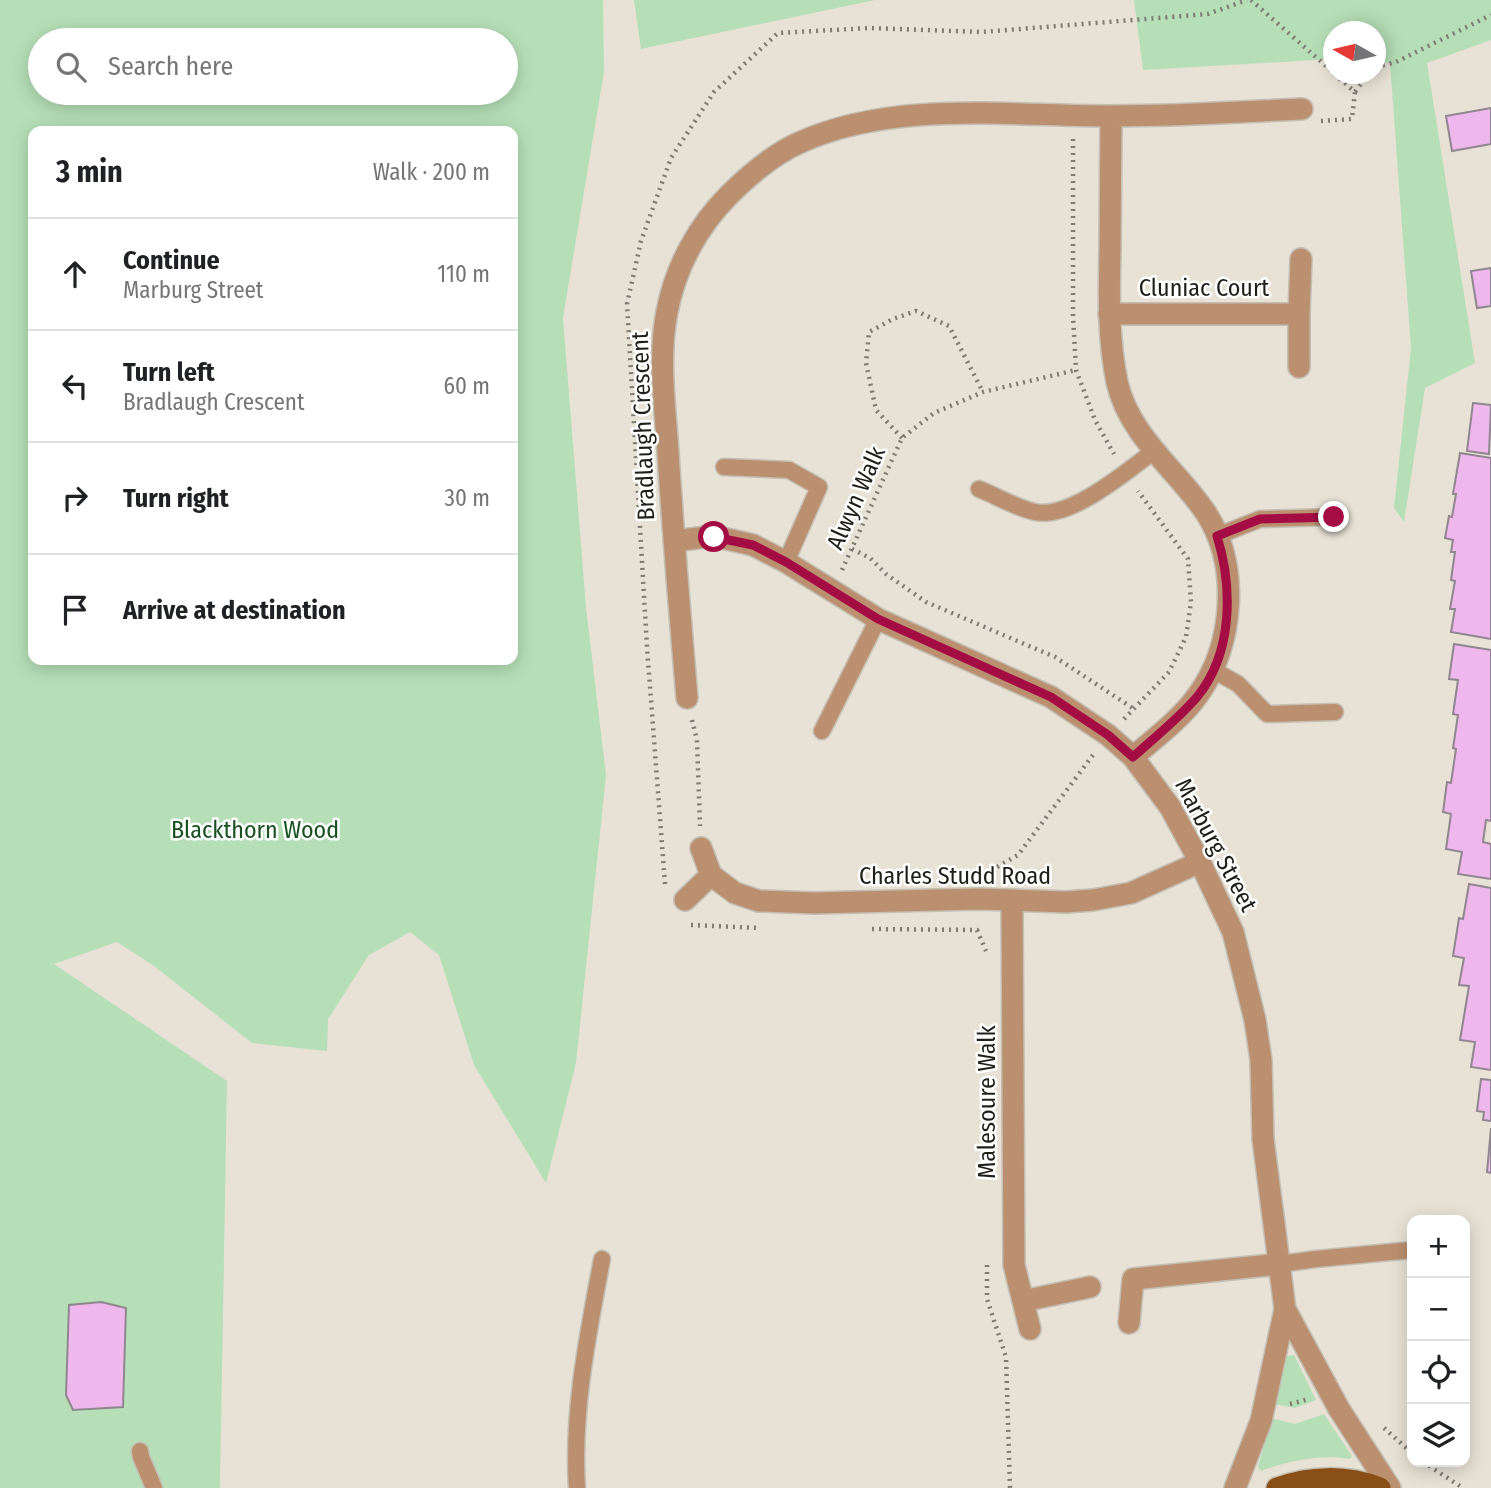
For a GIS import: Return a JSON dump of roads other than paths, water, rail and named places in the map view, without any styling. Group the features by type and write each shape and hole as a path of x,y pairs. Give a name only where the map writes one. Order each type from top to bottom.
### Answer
{"main road":[{"path":"1277,1488 1302,1480 1326,1478 1349,1480 1380,1488"}],"street":[{"name":"Bradlaugh Crescent","path":"687,698 665,395 666,313 676,276 693,242 714,210 769,160 801,142 873,121 917,116 1035,113 1111,116 1302,109"},
{"path":"1111,116 1109,314 1117,384 1131,417 1154,451 1205,513 1217,536 1225,562 1228,595 1222,646 1213,670 1198,696 1133,757"},
{"name":"Cluniac Court","path":"1299,367 1301,259"},
{"name":"Cluniac Court","path":"1109,314 1299,314"},
{"name":"Marburg Street","path":"674,541 714,537 753,545 786,562 878,619 1051,697 1108,735 1133,757 1170,807 1233,932 1255,1020 1261,1060 1263,1139 1285,1309 1263,1410 1235,1488"},
{"path":"685,900 711,875 701,848"},
{"name":"Charles Studd Road","path":"711,875 735,893 759,901 1066,902 1113,898 1200,862"},
{"name":"Malesoure Walk","path":"1012,901 1014,1265 1030,1329"},
{"path":"1129,1322 1133,1279 1280,1264"},
{"path":"1023,1301 1090,1287"},
{"name":"Marburg Street","path":"1285,1309 1331,1394 1390,1488"}],"lane":[{"path":"979,489 1037,513 1066,509 1101,490 1154,451"},
{"path":"724,467 789,470 819,486 786,562"},
{"path":"1217,536 1260,519 1334,517"},
{"path":"822,731 878,619"},
{"path":"1213,670 1238,684 1267,714 1335,712"},
{"path":"1280,1264 1407,1250"},
{"path":"577,1488 575,1464 582,1366 602,1259"},
{"path":"140,1451 154,1488"}],"park label":[{"name":"Blackthorn Wood","path":"255,830"}]}
